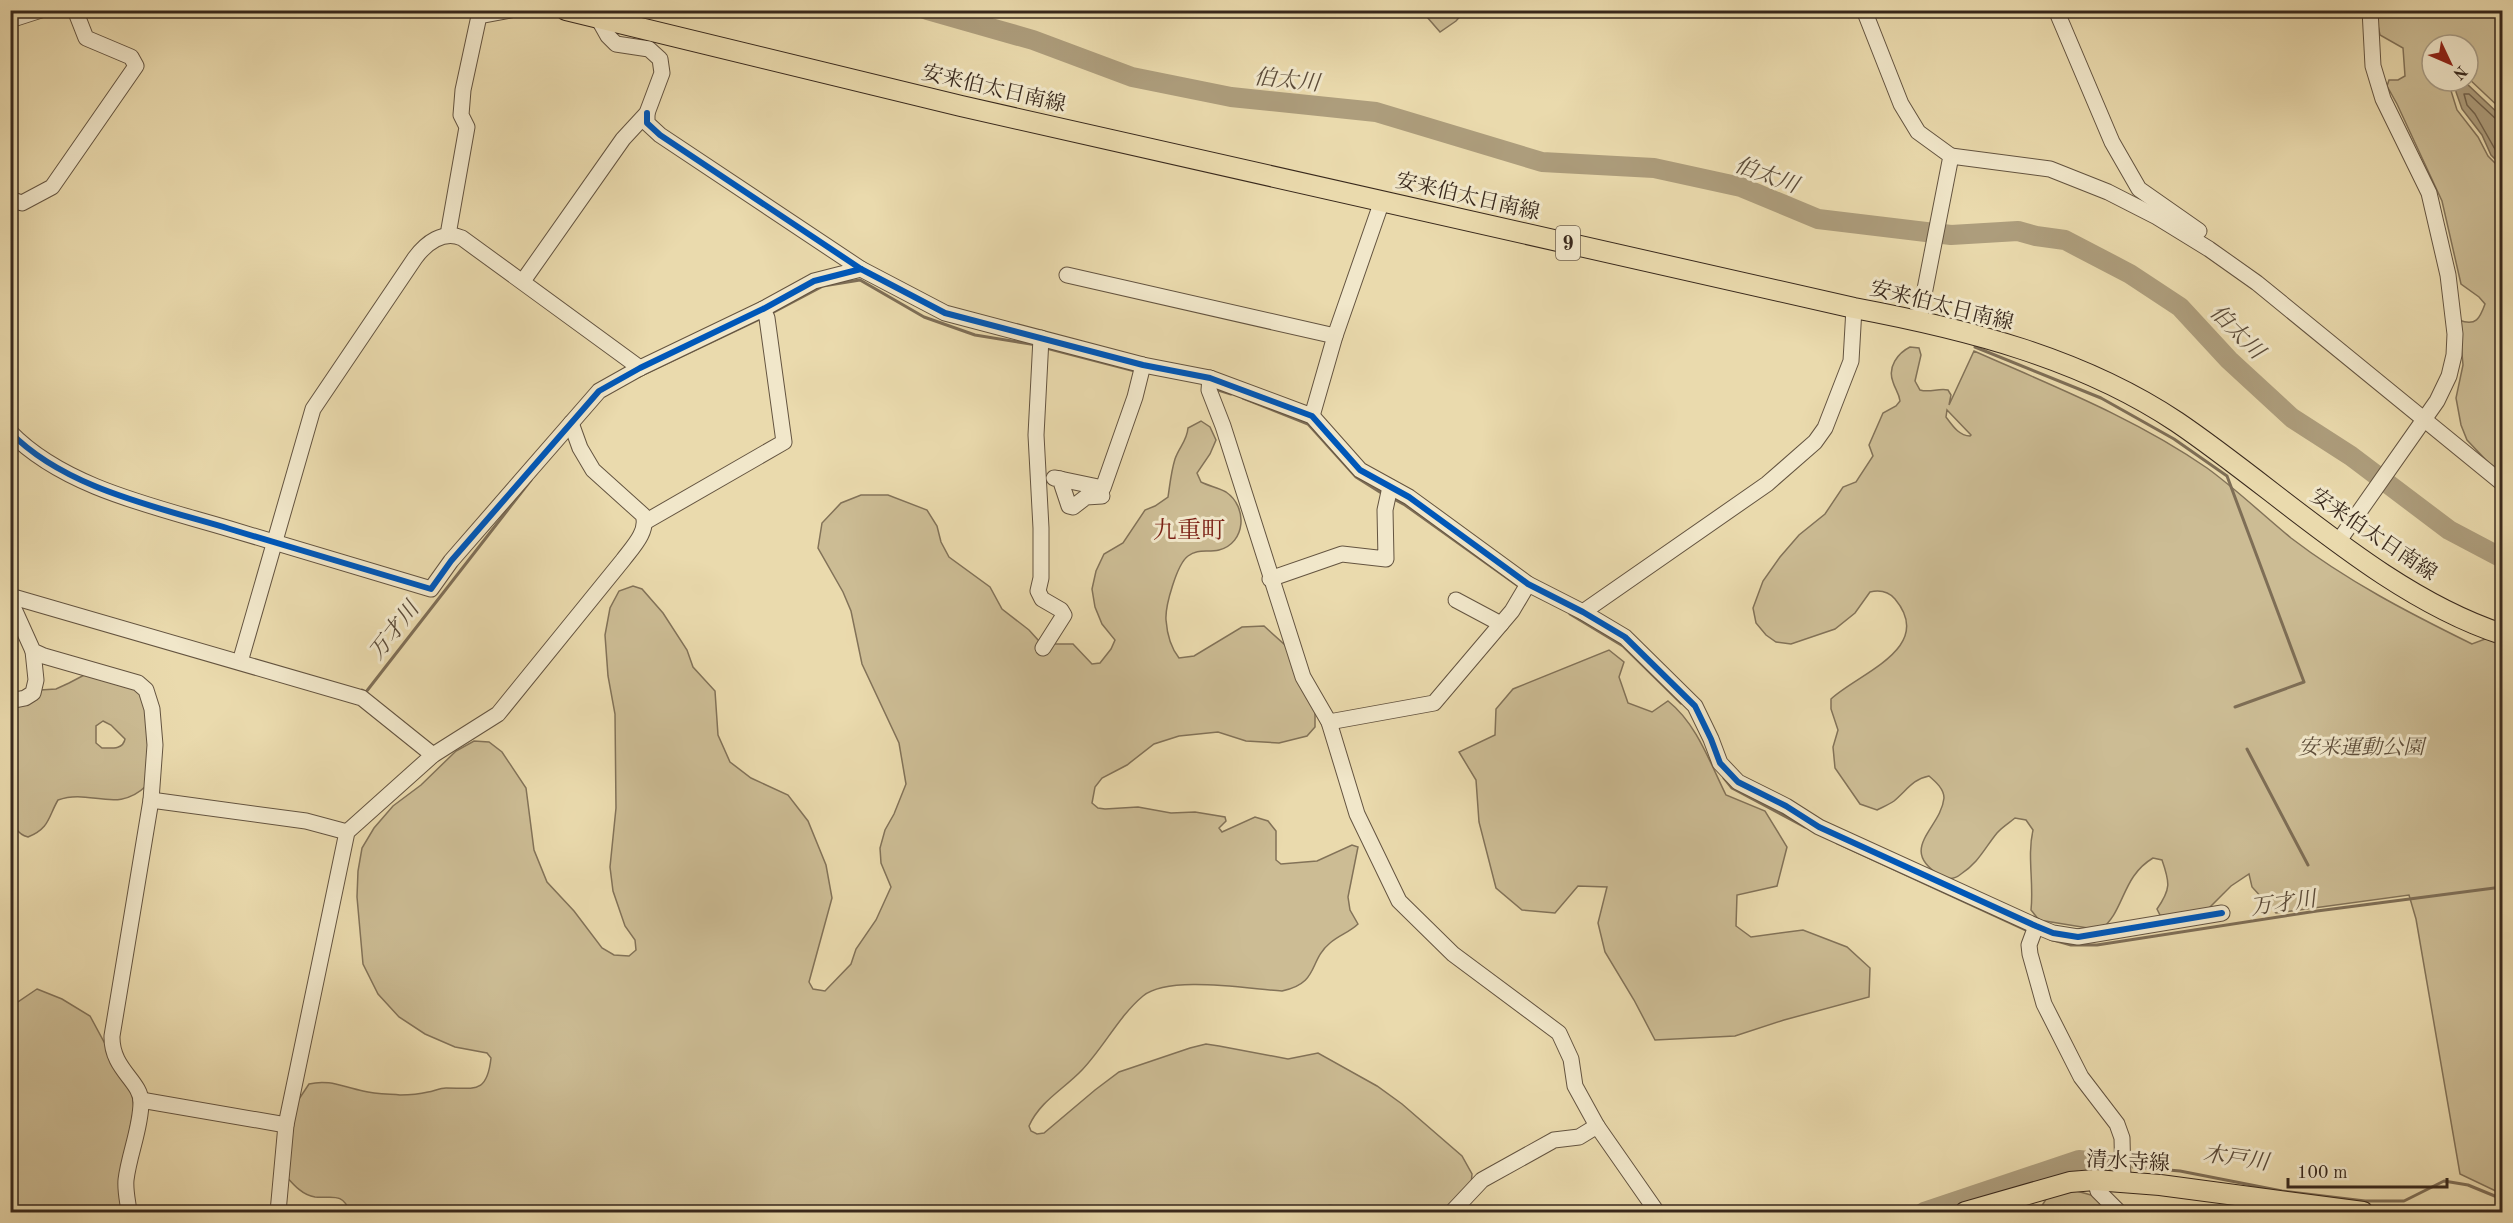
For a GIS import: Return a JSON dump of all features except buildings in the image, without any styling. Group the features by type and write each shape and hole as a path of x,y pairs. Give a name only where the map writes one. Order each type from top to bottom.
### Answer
{"main road":[{"name":"安来伯太日南線","path":"566,10 599,20 961,106 1854,308 1920,312 2057,361 2139,399 2175,421 2250,474 2338,543 2447,610 2502,634"},
{"name":"清水寺線","path":"1965,1212 2070,1182 2095,1180 2123,1181 2363,1212"}],"street":[{"path":"10,20 41,10"},
{"path":"10,199 22,203 52,187 136,66 131,57 86,38 75,10"},
{"path":"451,235 449,229 467,127 461,115 463,90 479,16 511,10"},
{"path":"1864,10 1901,104 1918,132 1950,160 2050,169 2108,192 2157,217 2209,249 2257,284 2422,423 2502,483"},
{"path":"2056,10 2107,133 2139,189 2220,245 2243,275"},
{"path":"2338,543 2422,423 2449,376 2454,355 2455,334 2448,274 2429,193 2384,99 2373,66 2370,10"},
{"path":"523,281 623,139 647,113 663,73 660,59 649,49 616,44 608,36 599,20"},
{"path":"647,113 647,123 660,135 861,269 945,314 1041,344 1141,371 1209,384 1312,416 1360,470 1389,494 1409,497 1527,584 1583,612 1624,637 1695,706 1712,739 1720,763 1738,782 1819,827 2053,933 2078,937 2222,913"},
{"path":"1920,312 1950,160"},
{"path":"1312,416 1335,336 1382,201"},
{"path":"242,658 313,409 422,249 436,239 451,235 462,238 640,368"},
{"path":"10,432 25,447 65,472 134,500 431,589 451,561 573,429 599,391 640,368 765,314 814,281 861,269"},
{"path":"1067,275 1335,336"},
{"path":"1583,612 1767,484 1815,442 1825,428 1851,361 1854,308"},
{"path":"278,1212 286,1125 347,832 433,755 498,714 623,560 638,539 645,522 784,442 765,314"},
{"path":"1041,344 1036,435 1041,578 1038,591 1042,599 1061,610 1064,615 1043,648"},
{"path":"1039,475 1103,488 1135,397 1141,371"},
{"path":"1209,384 1303,677 1329,722 1357,814 1399,901 1453,954 1559,1033 1571,1059 1575,1086 1597,1126 1657,1212"},
{"path":"573,429 580,448 593,470 643,515 645,522"},
{"path":"1060,479 1069,506 1073,507 1086,497 1102,496"},
{"path":"1270,579 1342,554 1386,559 1389,494"},
{"path":"1329,722 1434,703 1512,611 1527,584"},
{"path":"10,598 242,658 362,698 433,755"},
{"path":"10,598 33,651 36,680 33,693 25,698 10,701"},
{"path":"1456,600 1501,624"},
{"path":"33,651 131,680 145,687 152,709 155,745 152,800 111,1049 115,1060 135,1086 141,1100 126,1183 129,1212"},
{"path":"152,800 306,821 347,832"},
{"path":"2036,926 2029,945 2044,1004 2081,1077 2117,1124 2122,1138 2123,1181"},
{"path":"141,1100 286,1125"},
{"path":"1452,1212 1482,1180 1554,1140 1579,1137 1597,1126"},
{"path":"2095,1180 2098,1191 2119,1212"}],"green space":[{"path":"1429,10 1465,11 1456,21 1440,32 1427,17"},
{"path":"2378,11 2502,11 2502,110 2480,89 2480,33 2420,33 2420,93 2452,93 2457,110 2478,137 2488,156 2502,170 2502,477 2467,440 2461,425 2456,398 2463,365 2459,320 2473,322 2485,304 2461,284 2442,201 2387,86 2389,80 2398,80 2405,76 2403,48 2380,35 2377,21"},
{"name":"安来運動公園","path":"1910,347 1919,348 1921,355 1915,381 1920,390 1948,390 1951,395 1949,405 1974,351 2122,418 2180,450 2207,468 2312,554 2379,596 2472,644 2493,636 2502,640 2502,1194 2460,1174 2416,919 2409,895 2276,913 2252,887 2249,874 2231,886 2209,908 2175,917 2160,915 2157,909 2167,891 2168,880 2162,860 2153,858 2135,875 2114,914 2100,930 2039,920 2031,910 2033,830 2026,820 2015,818 1999,831 1972,865 1959,876 1949,878 1941,876 1928,866 1922,857 1921,848 1924,838 1941,809 1944,798 1937,783 1929,776 1914,782 1894,801 1877,810 1860,804 1835,768 1833,747 1838,730 1831,709 1831,699 1889,658 1900,645 1906,632 1905,616 1895,599 1889,594 1880,591 1870,592 1855,613 1835,629 1791,644 1776,642 1766,635 1756,623 1753,608 1763,581 1780,557 1799,535 1825,514 1843,487 1856,482 1873,456 1869,445 1883,413 1900,401 1891,371 1895,361","holes":["1947,410 1971,435 1966,436 1956,430 1946,417"]},
{"path":"1201,421 1210,427 1216,440 1197,473 1201,482 1226,492 1233,499 1241,515 1241,524 1235,540 1228,546 1219,550 1199,551 1192,554 1184,560 1180,567 1172,586 1166,614 1167,630 1172,645 1179,658 1194,656 1242,627 1264,626 1285,645 1315,712 1315,727 1307,736 1279,743 1246,741 1218,732 1179,736 1154,744 1127,765 1102,778 1095,787 1092,803 1098,808 1105,809 1138,807 1171,813 1195,812 1225,817 1226,821 1219,828 1222,832 1255,817 1268,821 1276,831 1276,860 1281,864 1317,861 1352,845 1358,847 1348,897 1350,910 1358,924 1330,943 1323,950 1308,977 1294,987 1282,991 1210,985 1171,986 1143,996 1126,1013 1082,1070 1039,1109 1029,1126 1031,1131 1037,1134 1044,1133 1119,1072 1190,1048 1206,1044 1288,1059 1318,1053 1377,1086 1402,1104 1462,1156 1472,1174 1471,1186 1446,1212 1350,1212 1339,1207 1322,1206 1304,1212 350,1212 347,1205 340,1199 306,1194 285,1175 295,1105 309,1084 330,1083 368,1092 403,1095 444,1088 472,1088 483,1083 486,1078 491,1058 487,1053 455,1047 425,1034 399,1017 378,994 363,964 357,897 362,848 374,828 393,806 421,785 456,751 474,741 489,742 502,752 526,788 534,850 547,882 574,911 602,948 614,955 629,956 636,950 635,940 625,926 613,891 610,867 616,808 615,714 608,676 605,635 610,608 619,591 633,586 642,589 663,613 687,650 693,667 715,691 718,735 730,762 751,778 788,795 808,821 826,865 832,898 809,982 813,989 825,991 851,964 856,949 876,920 891,887 881,863 880,848 885,830 906,784 899,743 862,664 851,611 818,548 822,523 841,503 861,495 888,495 927,510 937,526 941,542 949,557 990,587 1002,609 1039,641 1049,644 1073,644 1092,664 1100,663 1115,640 1102,624 1095,607 1092,589 1096,571 1104,554 1123,543 1145,510 1168,497 1175,459 1188,428"},
{"path":"1609,650 1624,662 1619,677 1628,703 1652,712 1668,701 1678,710 1695,732 1726,795 1765,811 1787,847 1777,886 1737,895 1736,926 1751,937 1803,930 1847,947 1870,968 1869,997 1735,1036 1655,1040 1605,952 1598,923 1607,887 1578,886 1555,913 1522,910 1496,888 1479,822 1476,780 1459,752 1495,735 1496,709 1513,689"},
{"path":"88,673 129,684 138,691 144,702 149,730 147,785 136,794 114,800 70,797 58,800 45,826 35,834 24,836 18,831 11,813 10,704 40,690 56,689","holes":["103,721 111,725 125,739 124,743 116,748 102,748 96,743 96,726"]},
{"path":"37,989 62,999 90,1016 132,1094 134,1108 126,1149 120,1212 11,1212 11,1018 15,1004"},
{"path":"2073,1190 2091,1195 2111,1212 2038,1212 2048,1196"}],"water":[{"path":"2456,93 2477,93 2502,117 2502,166 2491,155 2482,135 2462,109"}],"waterway":[{"name":"伯太川","path":"927,10 1033,40 1132,77 1231,97 1376,112 1542,162 1654,168 1741,187 1818,219 1951,235 2018,231 2065,240 2130,274 2180,307 2229,360 2292,418 2351,456 2449,530 2502,558"},
{"name":"万才川","path":"770,314 823,286 860,280 924,317 975,335 1037,345"},
{"name":"万才川","path":"640,376 762,318"},
{"path":"1975,347 2101,398 2174,439 2227,476 2304,682 2235,707"},
{"name":"万才川","path":"1046,348 1135,371"},
{"name":"万才川","path":"1215,389 1231,394"},
{"name":"万才川","path":"1243,398 1308,424 1356,477 1383,494"},
{"name":"万才川","path":"362,690 366,692 531,480"},
{"name":"万才川","path":"1392,498 1517,585"},
{"name":"万才川","path":"1570,614 1623,646 1681,703"},
{"path":"2247,749 2308,865"},
{"name":"万才川","path":"1724,778 1732,788 1805,827"},
{"name":"万才川","path":"1837,843 2030,932"},
{"name":"万才川","path":"2050,939 2071,945 2097,945 2317,911 2502,887"},
{"name":"木戸川","path":"1924,1212 2079,1160 2112,1164"},
{"name":"木戸川","path":"2133,1167 2180,1171 2282,1191 2365,1201 2404,1201 2444,1181 2468,1185 2502,1199"}],"cycle path":[{"path":"647,113 647,123 660,135 861,269 945,313 1143,365 1210,378 1312,416 1360,470 1409,497 1528,584 1583,612 1625,637 1695,706 1720,763 1738,782 1786,806 1819,827 2053,933 2078,937 2222,913"},
{"path":"10,432 57,468 113,493 431,589 451,561 599,391 640,368 763,309 814,281 861,269"}],"district":[{"name":"九重町","path":"1189,530"}]}
